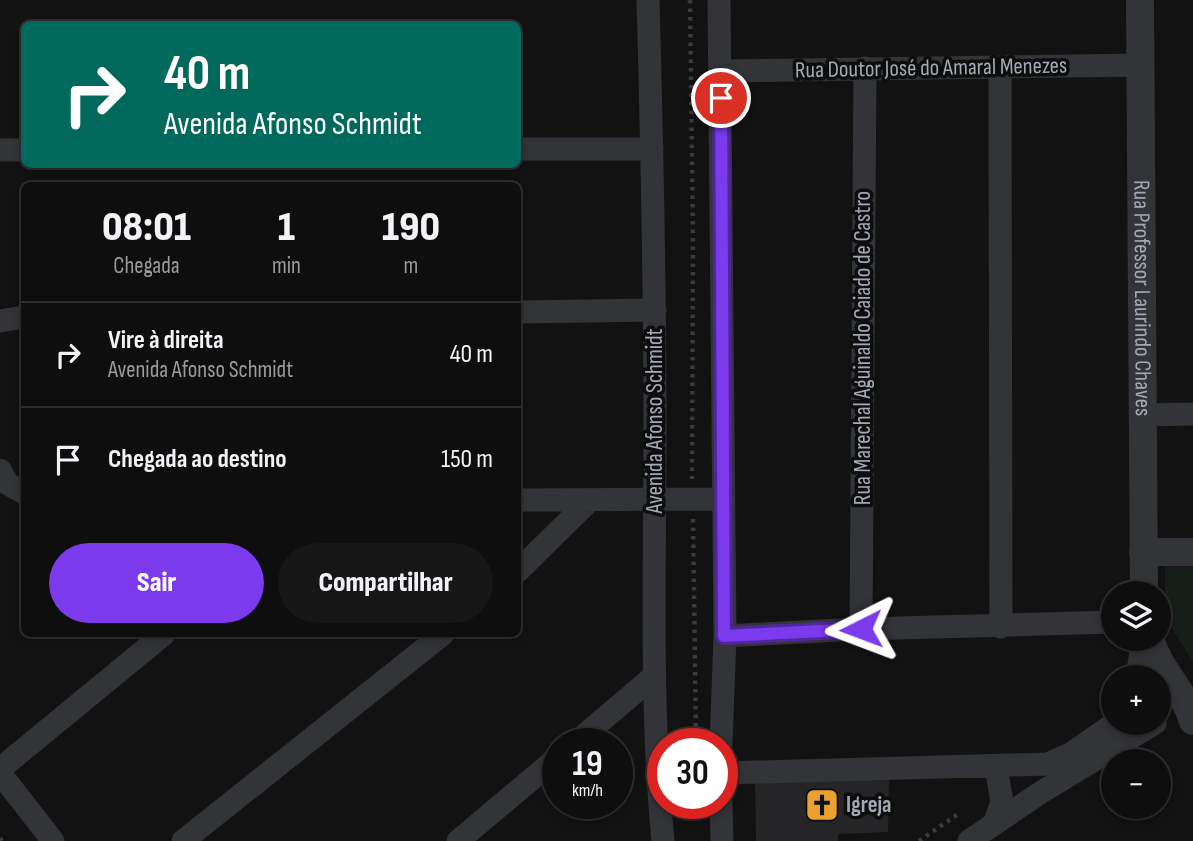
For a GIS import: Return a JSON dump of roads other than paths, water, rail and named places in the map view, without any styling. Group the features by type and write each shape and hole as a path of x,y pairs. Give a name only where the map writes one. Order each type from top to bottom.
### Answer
{"street":[{"name":"Avenida Afonso Schmidt","path":"648,0 655,310 654,676 657,728"},
{"path":"719,0 724,636 721,728"},
{"name":"Rua Professor Laurindo Chaves","path":"1140,0 1144,581"},
{"name":"Rua Doutor José do Amaral Menezes","path":"721,71 1140,65"},
{"name":"Rua Marechal Aguinaldo Caiado de Castro","path":"861,629 865,68"},
{"path":"1000,68 1001,627"},
{"path":"521,149 652,149"},
{"path":"0,150 21,150"},
{"path":"521,312 655,310"},
{"path":"0,320 21,317"},
{"path":"1143,415 1193,414"},
{"path":"521,500 723,499"},
{"path":"521,568 589,500"},
{"path":"1143,552 1193,552"},
{"path":"724,636 861,629 1101,623"},
{"path":"53,841 0,771 160,637"},
{"path":"183,841 439,637"},
{"path":"1154,651 1159,664 1191,707 1171,716"},
{"path":"593,728 654,676"},
{"path":"738,773 1048,764 1072,753 1101,733"},
{"path":"969,841 1040,793 1135,735"},
{"path":"994,824 1002,802 996,767"},
{"path":"458,841 542,770"},
{"name":"Avenida Afonso Schmidt","path":"662,819 663,841"},
{"path":"721,819 722,841"}],"place":[{"name":"Igreja","path":"822,805"}]}
